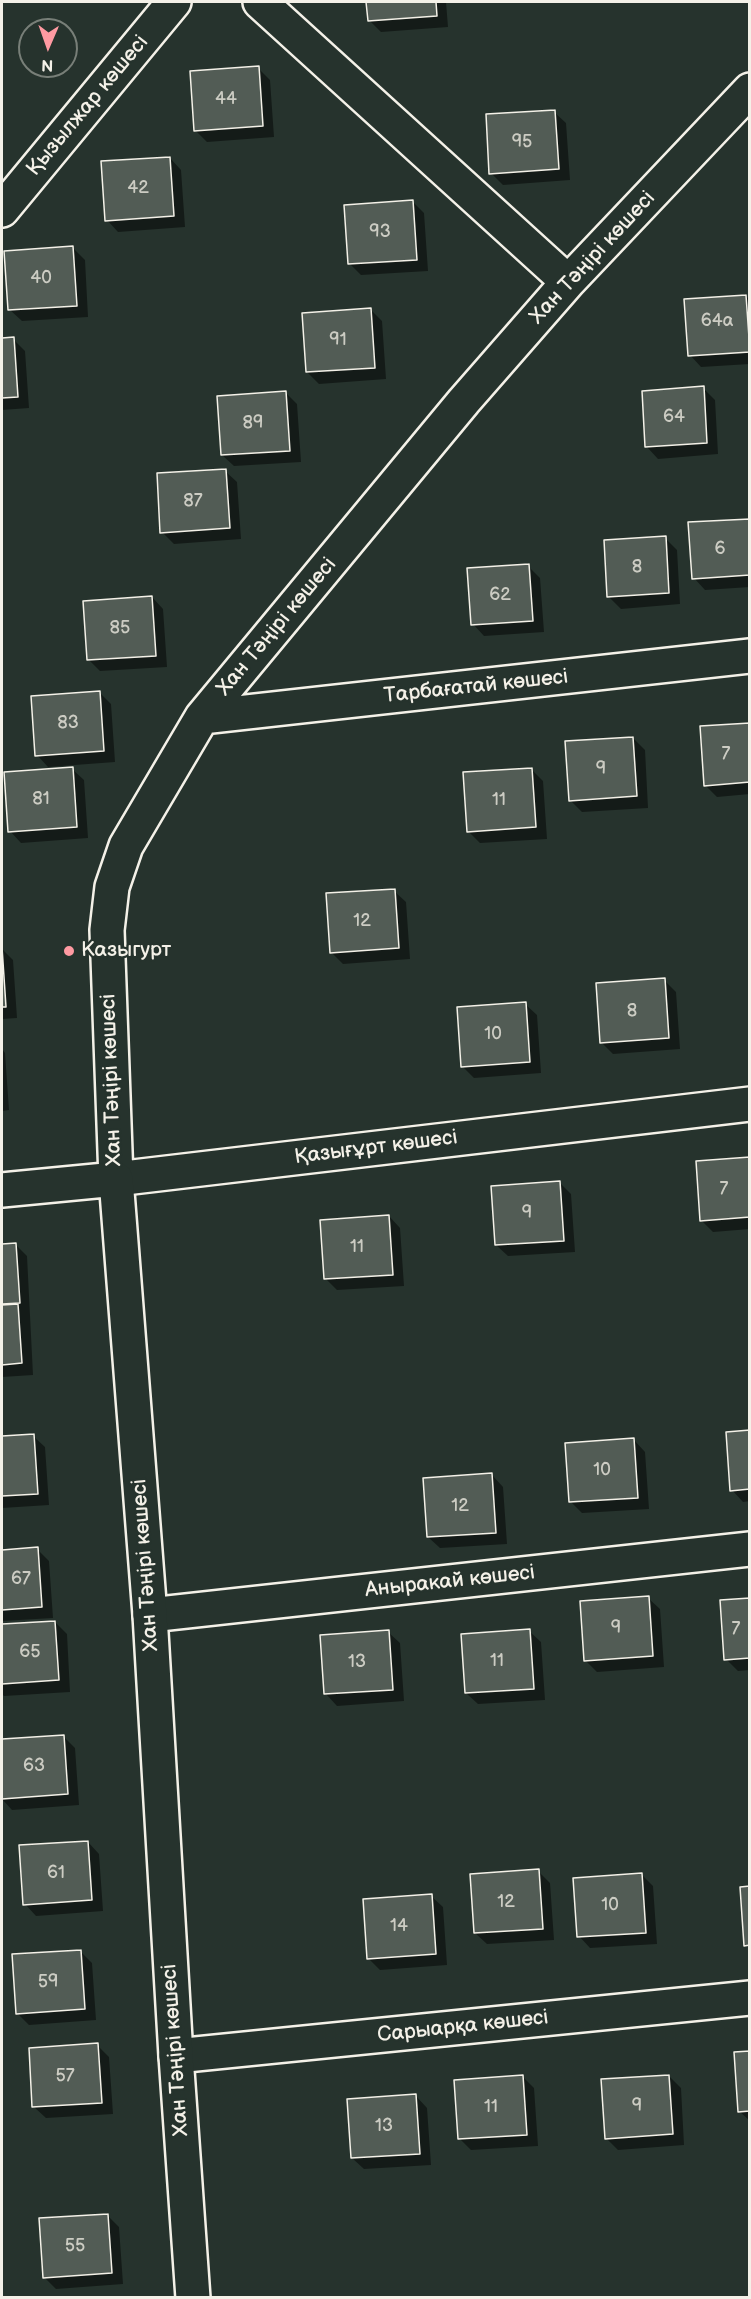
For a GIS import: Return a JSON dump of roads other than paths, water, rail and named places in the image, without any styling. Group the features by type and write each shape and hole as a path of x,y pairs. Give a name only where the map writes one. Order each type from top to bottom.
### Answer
{"street":[{"name":"Қызылжар көшесі","path":"2,210 174,2"},
{"path":"260,2 568,282"},
{"name":"Хан Тәңірі көшесі","path":"193,2298 150,1615 116,1179 107,930 112,887 126,846 202,717 464,401 568,282 750,90"},
{"name":"Тарбағатай көшесі","path":"202,717 750,656"},
{"name":"Қазығұрт көшесі","path":"2,1190 116,1179 750,1104"},
{"name":"Аныракай көшесі","path":"150,1615 750,1549"},
{"name":"Сарыарқа көшесі","path":"176,2056 750,1998"}],"place":[{"name":"Казыгурт","path":"69,951"}]}
